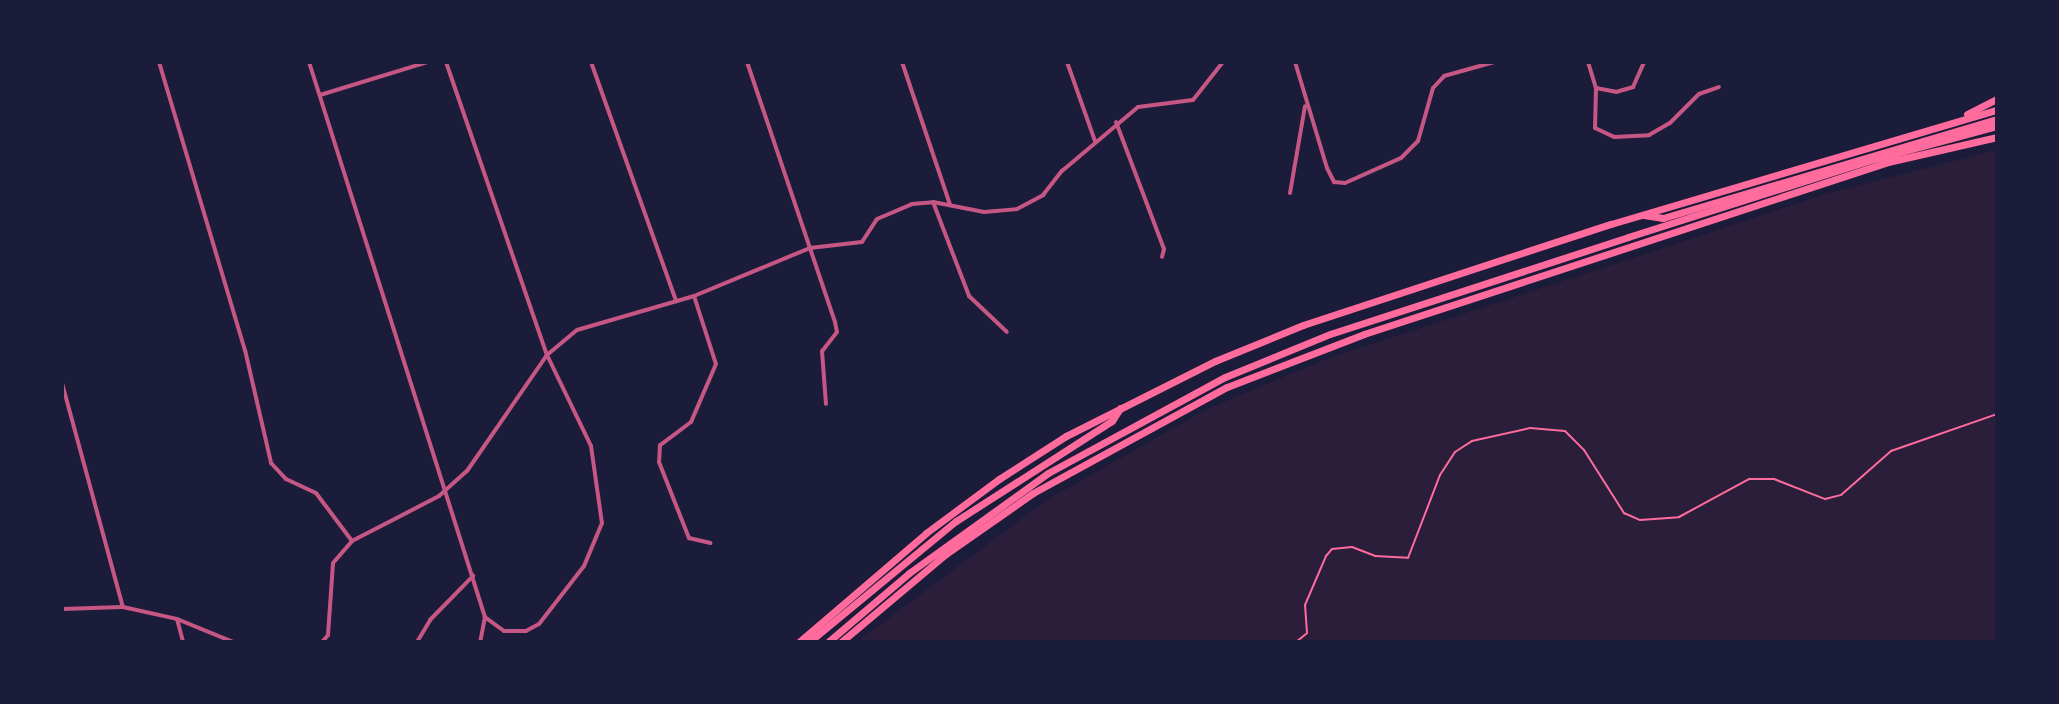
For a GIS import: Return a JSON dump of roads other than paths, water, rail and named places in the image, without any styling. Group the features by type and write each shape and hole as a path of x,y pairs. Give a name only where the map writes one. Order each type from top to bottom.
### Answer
{"highway":[{"path":"1958,120 1997,99"},
{"path":"799,642 938,524 1013,471 1121,407 1303,325 1642,215 1997,110"},
{"path":"1642,215 1663,218 1997,119"},
{"path":"828,642 983,516 1048,473 1225,377 1330,334 1628,237 1867,161 1997,126"},
{"path":"841,642 946,554 1033,493 1227,387 1364,334 1888,162 1997,137"},
{"path":"809,642 956,521 1112,421 1121,407"}],"street":[{"path":"159,62 245,350 271,463 286,479 316,493 352,541"},
{"path":"309,62 473,576 485,617 480,642"},
{"path":"320,95 428,62"},
{"path":"446,62 547,355 591,446 602,523 584,566 539,624 526,631 504,631 485,617"},
{"path":"591,62 676,301"},
{"path":"747,62 837,332 822,351 826,404"},
{"path":"902,62 950,205"},
{"path":"1067,62 1095,141"},
{"path":"322,642 328,635 333,563 352,541 447,489 467,471 547,355 577,330 694,296 810,248 862,242 877,219 933,202 984,212 1017,209 1043,195 1095,141 1138,107 1193,100 1223,62"},
{"path":"1295,62 1305,104 1334,182 1345,183 1401,158 1418,141 1433,88 1444,76 1494,62"},
{"path":"1588,62 1596,88 1595,128 1614,137 1649,135 1670,123 1699,94 1719,87"},
{"path":"1596,88 1616,92 1633,87 1644,62"},
{"path":"1290,193 1305,104"},
{"path":"1116,122 1164,249 1162,257"},
{"path":"933,202 969,296 1007,332"},
{"path":"694,296 716,364 691,422 660,445 659,462 689,538 710,543"},
{"path":"62,383 123,607"},
{"path":"417,642 430,620 473,576"},
{"path":"62,609 123,607 177,619 233,642"},
{"path":"177,619 183,642"}]}
